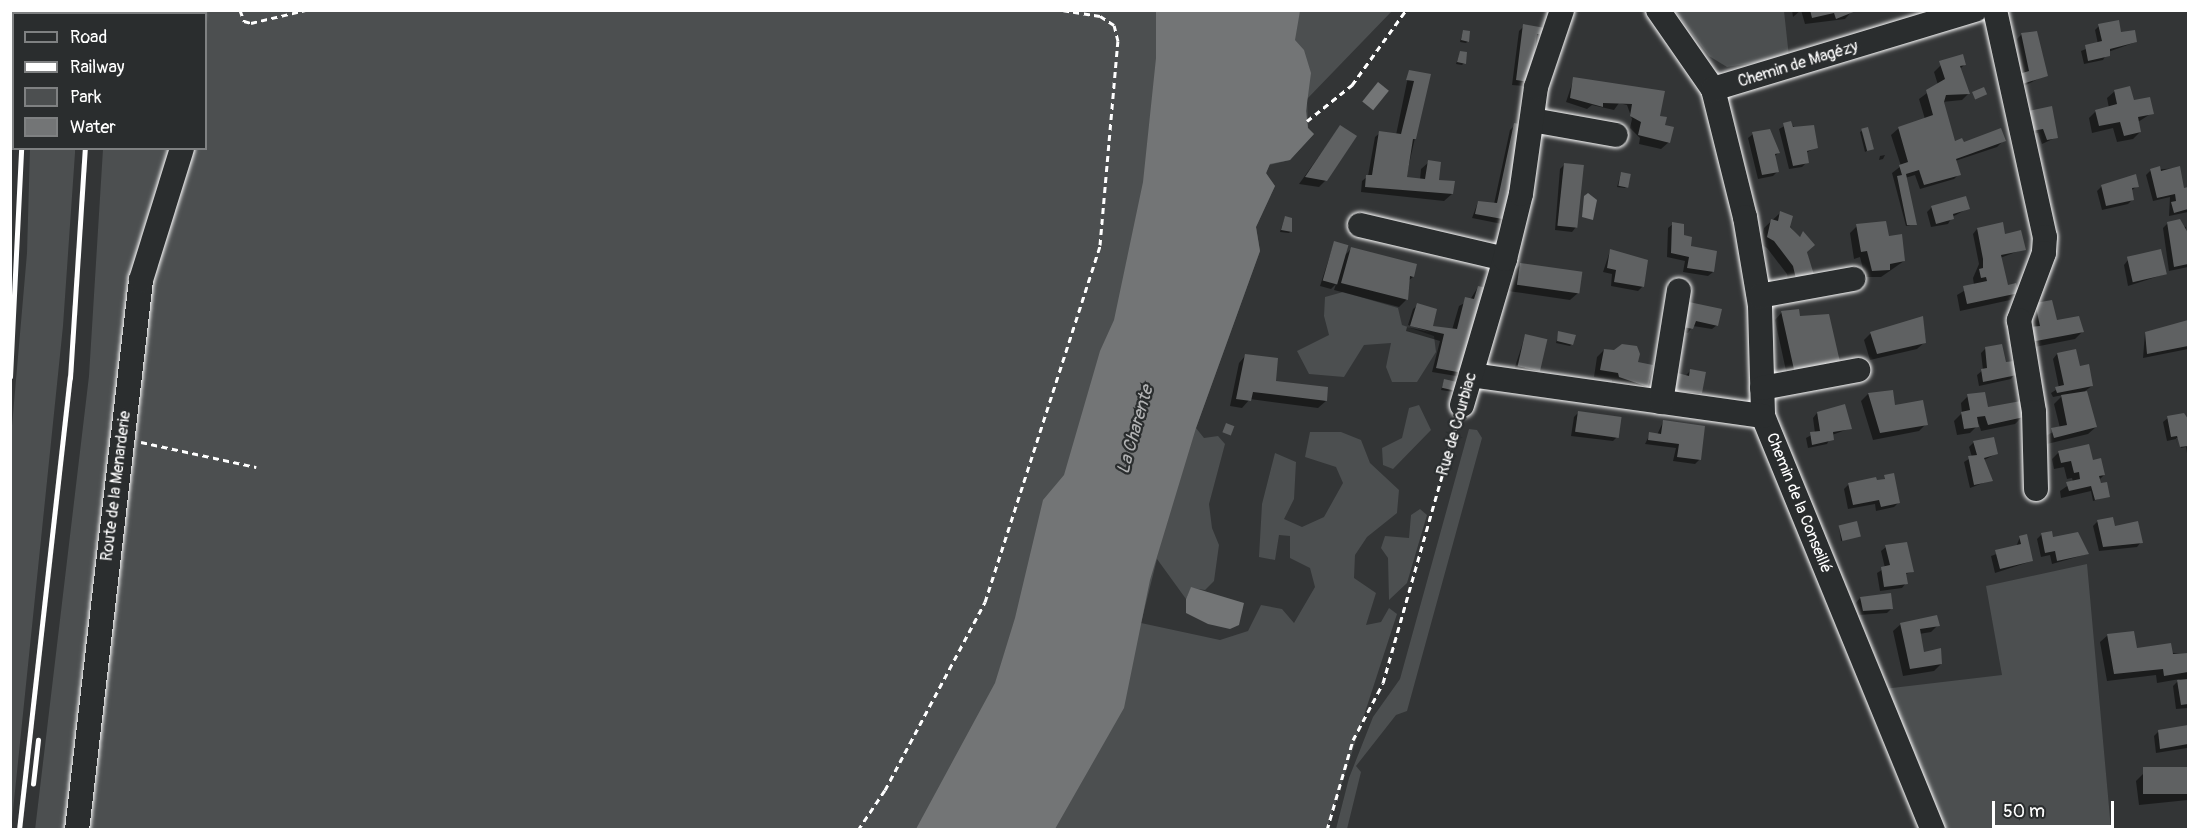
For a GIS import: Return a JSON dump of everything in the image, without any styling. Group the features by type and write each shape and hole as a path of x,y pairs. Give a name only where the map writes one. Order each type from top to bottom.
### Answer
{"street":[{"name":"Rue de Courbiac","path":"1462,405 1505,259 1521,194 1536,87 1562,10"},
{"path":"1658,10 1713,89 1745,217 1759,296 1762,416"},
{"name":"Chemin de Magézy","path":"1713,89 1975,10"},
{"path":"1995,10 2045,237 2044,253 2019,320 2034,412 2036,489"},
{"path":"1532,120 1616,135"},
{"name":"Route de la Menarderie","path":"77,830 141,280 181,150"},
{"path":"1360,225 1505,259"},
{"path":"1759,296 1852,279"},
{"path":"1660,402 1680,290"},
{"path":"1762,388 1858,370"},
{"name":"Chemin de la Conseillé","path":"1471,375 1762,416 1933,830"}],"path":[{"path":"240,10 244,21 250,23 306,10"},
{"path":"858,830 885,790 985,602 1100,246 1118,41 1114,25 1100,16 1063,10"},
{"path":"1307,121 1352,85 1406,10"},
{"name":"Rue de Courbiac","path":"1327,830 1353,740 1383,683 1462,405"},
{"path":"122,438 256,466"}],"green space":[{"path":"11,10 18,11 12,12 11,126"},
{"path":"104,11 1392,11 1307,99 1308,128 1314,134 1290,160 1269,165 1266,174 1275,186 1256,227 1260,251 1196,428 1204,438 1218,436 1225,444 1209,504 1212,528 1219,545 1214,581 1205,590 1191,588 1186,599 1157,559 1141,623 1220,640 1248,631 1261,605 1282,609 1294,623 1315,587 1310,568 1290,558 1290,536 1279,535 1275,560 1259,557 1262,504 1275,453 1296,462 1294,499 1284,519 1302,527 1324,517 1343,483 1336,467 1305,457 1310,432 1341,432 1361,440 1370,463 1399,490 1397,513 1367,537 1355,555 1354,578 1376,593 1366,625 1381,622 1389,608 1397,614 1327,829 35,830 89,376 103,150 207,150 207,12"},
{"path":"1675,11 1784,11 1789,57 1727,67 1709,56"},
{"path":"30,150 75,150 63,326 11,830 10,449 27,253"},
{"path":"1343,292 1398,308 1402,325 1434,336 1436,352 1417,382 1392,382 1386,367 1391,343 1364,345 1344,377 1309,374 1297,351 1329,335 1324,316 1325,297"},
{"path":"1419,405 1431,430 1393,469 1383,465 1382,448 1402,438 1409,408"},
{"path":"1469,429 1477,430 1482,438 1407,711 1396,715 1356,766 1361,772 1347,829 1336,829 1349,778 1373,717 1400,679"},
{"path":"1420,509 1427,515 1407,583 1389,600 1388,558 1381,548 1385,536 1409,538 1411,515"},
{"path":"2087,564 2111,829 1933,829 1875,690 2002,675 1986,586"}],"water":[{"name":"La Charente","path":"1156,11 1300,11 1295,40 1304,50 1311,73 1306,111 1308,128 1314,134 1290,160 1270,164 1266,173 1275,186 1256,227 1260,251 1196,428 1150,580 1124,708 1055,829 916,829 995,683 1015,618 1043,500 1064,475 1100,351 1114,320 1143,182 1156,58"},
{"path":"1378,82 1389,91 1373,110 1362,101"},
{"path":"1588,193 1597,200 1593,220 1582,217 1584,196"},
{"path":"1191,587 1244,603 1239,625 1230,629 1208,624 1186,613 1186,599"}],"building":[{"path":"1810,10 1856,11 1836,19 1834,13 1812,18"},
{"path":"2119,20 2121,32 2135,30 2137,42 2110,49 2110,56 2088,61 2085,45 2102,41 2098,24"},
{"path":"1523,24 1545,28 1544,35 1537,34 1530,82 1516,80"},
{"path":"1463,30 1470,31 1469,42 1461,40"},
{"path":"2037,31 2048,76 2022,84 2019,74 2029,71 2021,33"},
{"path":"1460,51 1467,52 1466,64 1457,62"},
{"path":"1963,54 1966,65 1960,66 1970,94 1946,95 1944,102 1955,141 1962,138 1964,142 2001,128 2006,141 1956,159 1961,175 1924,185 1919,170 1906,174 1917,225 1907,225 1897,176 1902,175 1899,165 1908,162 1898,127 1933,115 1926,90 1945,79 1939,61"},
{"path":"1409,70 1431,74 1416,139 1413,139 1407,177 1425,179 1428,160 1441,162 1439,180 1455,181 1453,194 1365,187 1366,175 1372,175 1379,131 1401,134 1414,81 1406,80"},
{"path":"1573,77 1665,91 1660,116 1667,117 1665,125 1674,127 1670,143 1638,135 1641,122 1630,116 1632,104 1603,103 1603,107 1570,98"},
{"path":"2130,86 2134,100 2150,97 2154,114 2138,117 2141,132 2124,136 2120,122 2099,126 2095,110 2117,104 2114,90"},
{"path":"1984,87 1987,94 1975,99 1972,92"},
{"path":"2052,106 2058,138 2047,140 2043,129 2032,131 2028,111"},
{"path":"1791,121 1793,127 1814,125 1818,148 1807,151 1809,163 1793,166 1783,123"},
{"path":"1514,123 1525,125 1508,220 1475,214 1478,201 1497,203"},
{"path":"1340,125 1357,136 1327,181 1305,177"},
{"path":"1868,127 1874,149 1867,151 1861,129"},
{"path":"1770,129 1780,153 1775,154 1779,172 1762,175 1752,132"},
{"path":"1564,163 1584,165 1577,228 1557,226"},
{"path":"2160,166 2161,171 2180,166 2184,188 2188,187 2188,209 2174,213 2171,202 2176,201 2175,194 2157,198 2150,169"},
{"path":"1621,172 1631,174 1628,188 1618,186"},
{"path":"2136,174 2139,187 2132,188 2134,200 2106,206 2101,185"},
{"path":"1966,196 1970,209 1953,214 1954,219 1936,224 1931,206"},
{"path":"1780,211 1793,216 1790,227 1800,237 1803,231 1815,245 1807,252 1814,275 1796,279 1793,266 1774,241 1767,237 1771,219 1778,221"},
{"path":"1285,216 1292,218 1292,232 1281,230"},
{"path":"2180,219 2188,233 2188,264 2174,267 2167,222"},
{"path":"1886,221 1889,236 1902,234 1905,261 1890,264 1890,270 1872,271 1867,251 1861,252 1856,224"},
{"path":"1672,222 1684,224 1684,235 1692,237 1691,246 1717,251 1714,272 1687,268 1689,257 1671,253"},
{"path":"2003,222 2005,234 2021,230 2026,250 2001,255 2008,285 2016,283 2019,293 1967,304 1963,286 1987,281 1986,277 1981,278 1979,269 1983,268 1983,259 1977,228"},
{"path":"1334,241 1348,245 1337,285 1323,280"},
{"path":"1351,247 1417,264 1414,277 1410,276 1408,300 1341,283"},
{"path":"1610,249 1648,260 1644,287 1614,282 1616,270 1607,268"},
{"path":"2161,249 2167,274 2133,282 2127,257"},
{"path":"1520,263 1582,272 1579,294 1517,285"},
{"path":"1478,286 1491,289 1468,374 1436,368 1444,334 1410,326 1417,303 1437,309 1433,326 1457,329 1465,297 1474,299"},
{"path":"2052,300 2057,320 2079,316 2084,332 2031,342 2029,327 2040,326 2035,303"},
{"path":"1689,302 1722,309 1718,326 1696,321 1693,329 1678,326"},
{"path":"1799,309 1800,316 1829,314 1840,362 1795,374 1781,311"},
{"path":"1923,316 1926,343 1877,354 1870,332"},
{"path":"2188,320 2188,346 2147,354 2145,332"},
{"path":"1558,331 1576,335 1573,345 1557,341"},
{"path":"1525,334 1547,339 1540,371 1518,366"},
{"path":"1622,344 1637,346 1640,354 1638,362 1653,365 1648,387 1619,377 1618,373 1600,370 1604,349 1614,350"},
{"path":"2002,344 2006,362 2014,361 2017,375 1983,382 1981,369 1987,368 1985,347"},
{"path":"2076,349 2080,366 2089,364 2093,386 2057,393 2055,387 2064,385 2057,353"},
{"path":"1245,354 1278,358 1276,381 1328,387 1327,401 1253,392 1251,401 1236,399"},
{"path":"1690,369 1706,372 1702,393 1671,391 1674,372 1689,376"},
{"path":"1444,379 1465,384 1463,393 1442,388"},
{"path":"1893,390 1895,405 1923,400 1928,425 1880,433 1868,393"},
{"path":"2087,391 2097,427 2054,438 2051,428 2067,425 2061,395"},
{"path":"1985,392 1988,407 2021,401 2024,417 1988,425 1985,416 1977,417 1979,427 1964,429 1961,412 1970,410 1967,394"},
{"path":"1845,404 1852,429 1833,432 1834,440 1812,445 1810,432 1820,431 1817,412"},
{"path":"1578,411 1622,417 1619,438 1575,432"},
{"path":"2184,413 2188,419 2188,446 2180,447 2177,436 2171,437 2167,416"},
{"path":"1663,420 1705,426 1701,460 1677,457 1679,444 1648,440 1649,432 1661,434"},
{"path":"1226,423 1234,426 1231,436 1222,432"},
{"path":"1994,437 1998,454 1984,458 1993,481 1974,485 1968,456 1977,455 1973,441"},
{"path":"2089,444 2093,460 2101,458 2105,475 2099,476 2101,483 2107,482 2110,497 2095,500 2091,486 2069,491 2066,482 2080,479 2079,472 2074,473 2071,461 2061,463 2058,451"},
{"path":"1894,473 1900,503 1881,507 1879,500 1853,505 1848,483 1876,477 1877,480 1885,479 1884,475"},
{"path":"2113,517 2115,526 2138,521 2143,543 2103,547 2097,520"},
{"path":"1857,521 1861,537 1842,541 1839,526"},
{"path":"2052,531 2053,537 2078,532 2089,554 2057,561 2055,551 2045,553 2041,533"},
{"path":"2027,534 2033,561 2000,569 1995,550 2021,544 2019,536"},
{"path":"1907,542 1914,572 1906,573 1908,584 1884,587 1881,567 1890,565 1885,545"},
{"path":"1891,593 1893,609 1863,611 1860,597"},
{"path":"1937,615 1940,626 1920,629 1924,652 1941,648 1942,664 1910,669 1900,623"},
{"path":"2134,631 2137,648 2171,643 2173,654 2188,653 2188,672 2164,676 2163,669 2114,674 2107,634"},
{"path":"2188,679 2188,704 2181,705 2177,680"},
{"path":"2188,725 2188,744 2160,749 2158,730"},
{"path":"2143,767 2188,767 2188,794 2143,794"}],"railway":[{"path":"10,377 21,150"},
{"path":"19,830 70,378 85,150"},
{"path":"33,784 38,740"}]}
